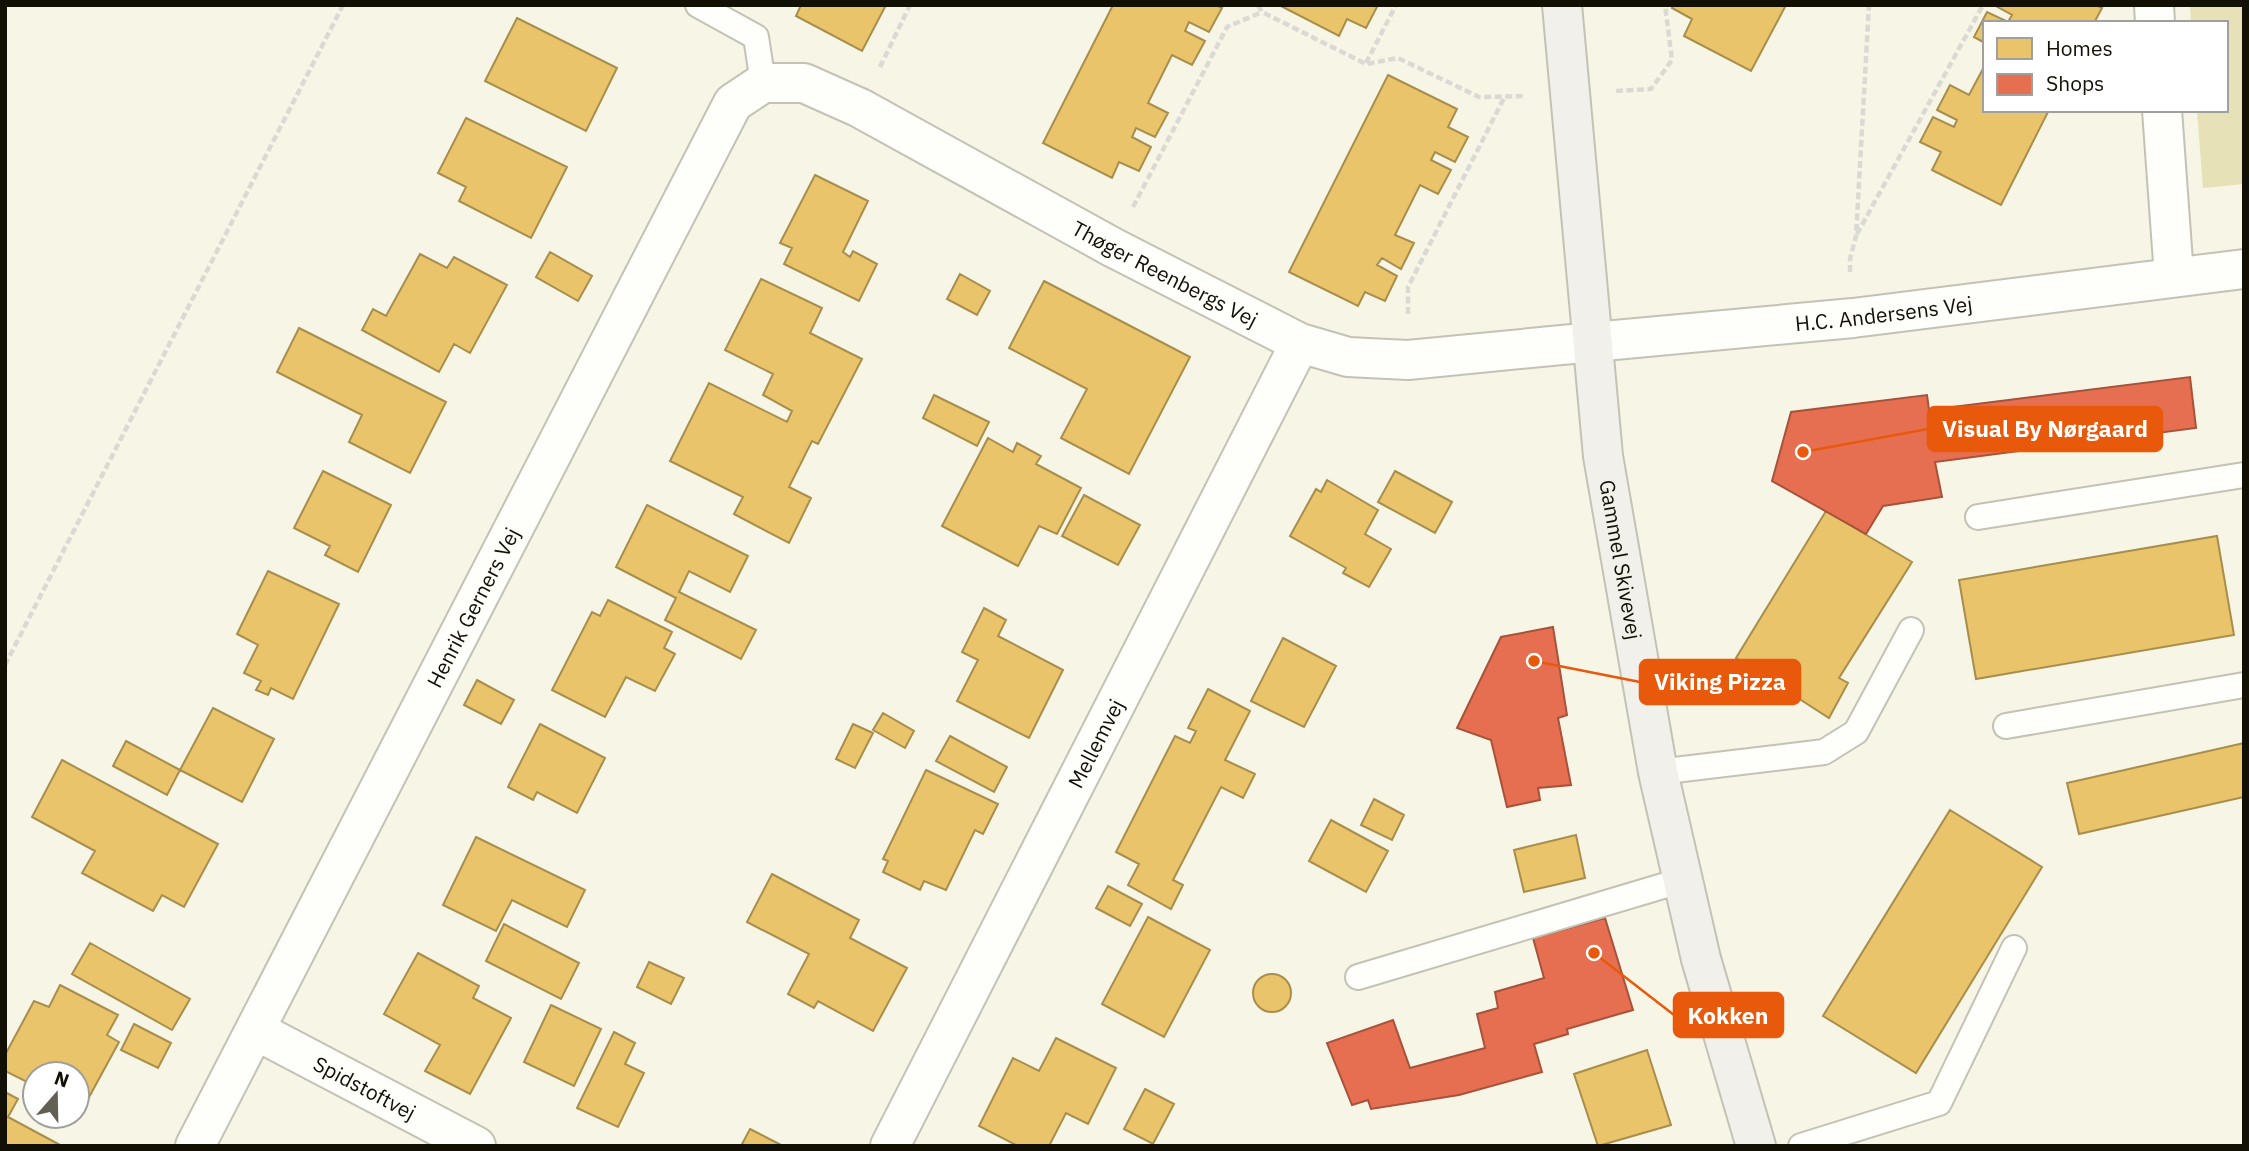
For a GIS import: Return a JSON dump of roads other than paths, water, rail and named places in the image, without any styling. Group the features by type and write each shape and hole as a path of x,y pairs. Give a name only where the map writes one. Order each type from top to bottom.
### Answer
{"main road":[{"name":"Gammel Skivevej","path":"1562,5 1603,456 1658,772 1701,959 1756,1146"}],"street":[{"name":"Thøger Reenbergs Vej","path":"763,83 804,83 860,108 1112,247 1300,343 1348,358 1408,360 1593,342"},
{"name":"Henrik Gerners Vej","path":"195,1146 733,103 763,83"},
{"path":"2162,112 2174,276"},
{"name":"H.C. Andersens Vej","path":"1593,342 1853,318 2244,269"},
{"name":"Mellemvej","path":"890,1146 1300,343"},
{"name":"Spidstoftvej","path":"255,1030 476,1146"}],"lane":[{"path":"698,5 756,37 763,83"},
{"path":"1978,517 2244,475"},
{"path":"1658,772 1824,752 1856,732 1911,630"},
{"path":"2007,726 2244,685"},
{"path":"1358,977 1683,880"},
{"path":"1801,1146 1939,1103 2014,948"}],"place":[{"name":"Visual By Nørgaard","path":"1803,452"},
{"name":"Viking Pizza","path":"1534,661"},
{"name":"Kokken","path":"1594,953"}]}
